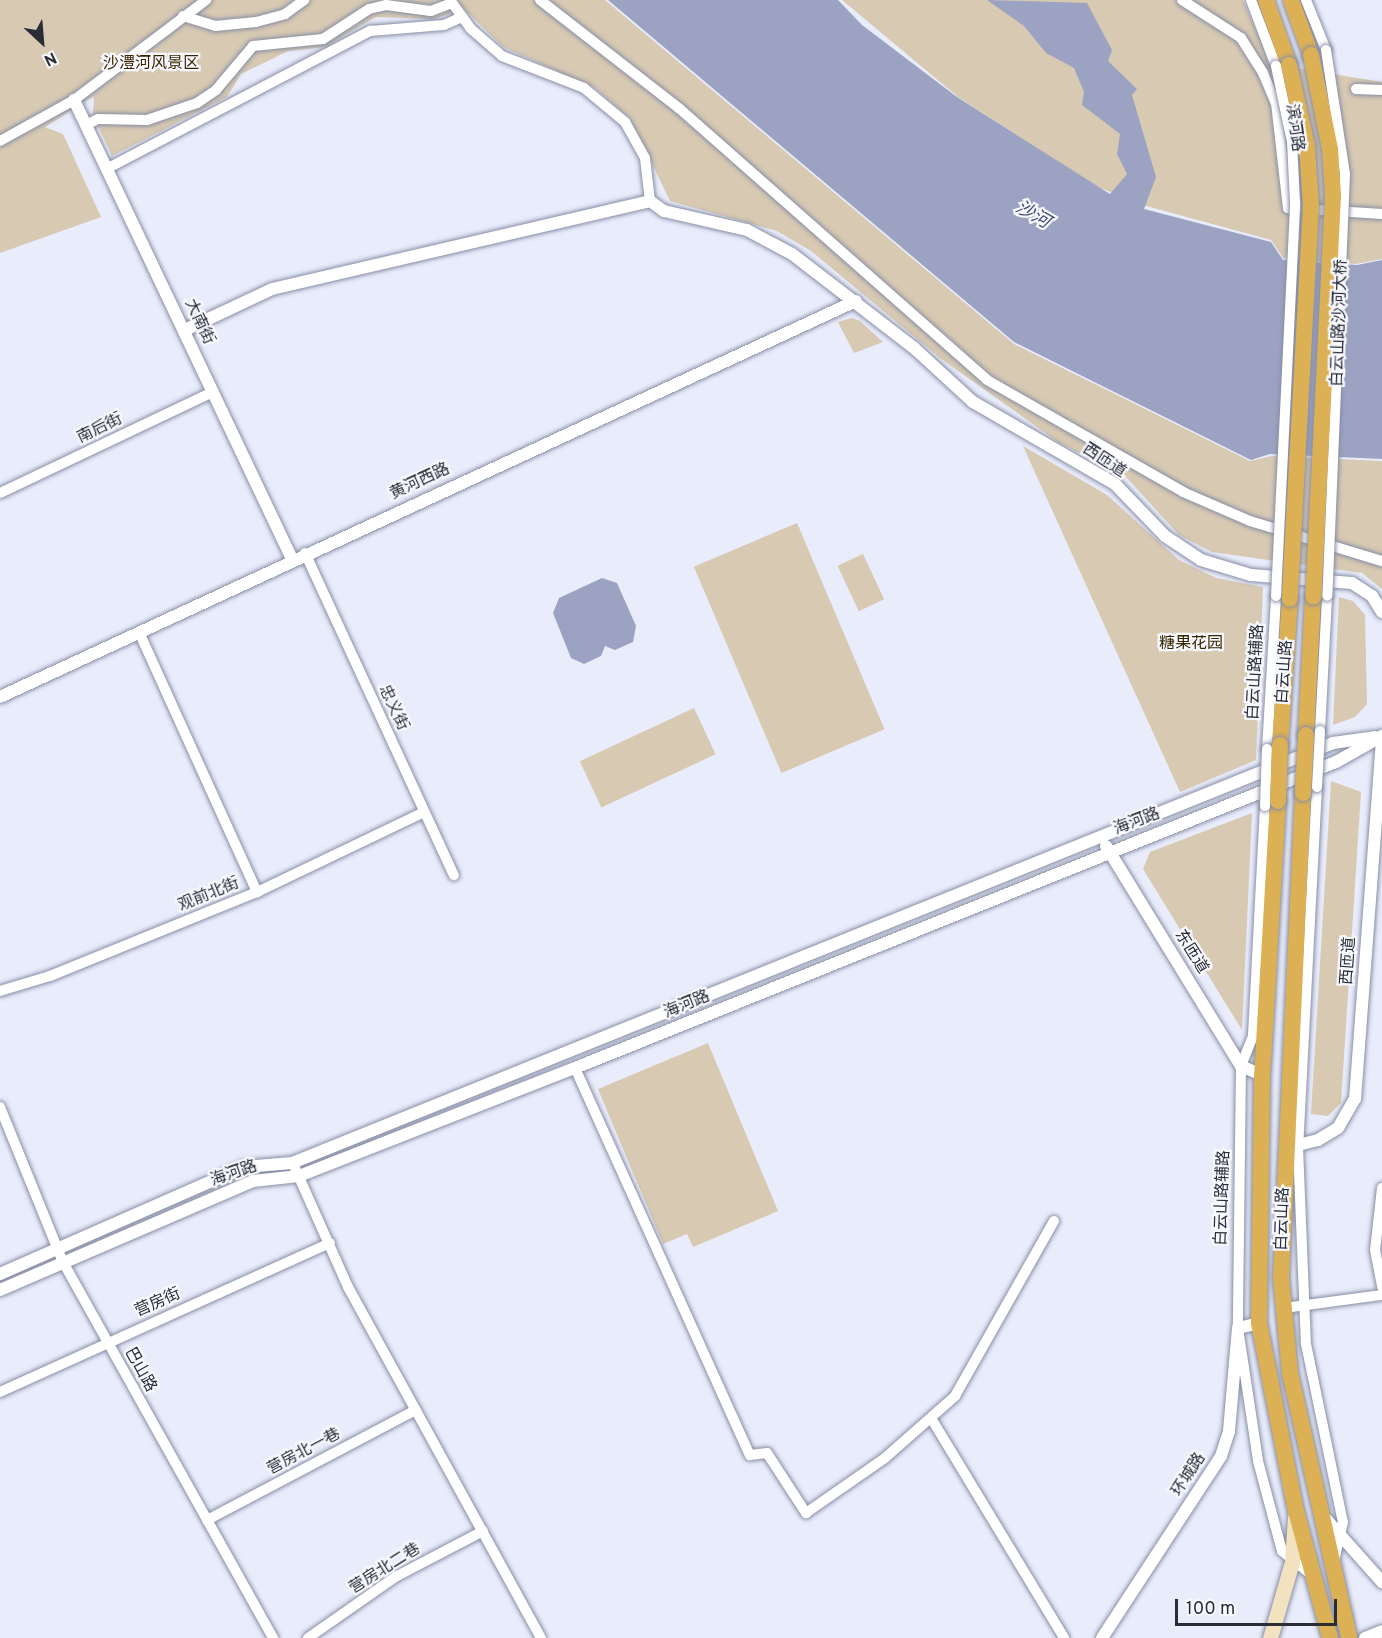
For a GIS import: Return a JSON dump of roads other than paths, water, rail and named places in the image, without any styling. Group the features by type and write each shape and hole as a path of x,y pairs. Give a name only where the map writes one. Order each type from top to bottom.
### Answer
{"highway":[{"path":"1266,0 1282,65"},
{"path":"1291,0 1319,53"},
{"name":"白云山路沙河大桥","path":"1319,53 1333,195 1320,597"},
{"name":"白云山路沙河大桥","path":"1282,65 1307,146 1311,206 1283,597"},
{"name":"白云山路","path":"1283,597 1271,803 1262,1075 1259,1323 1296,1511 1330,1638"},
{"name":"白云山路","path":"1320,597 1284,1308 1290,1373 1317,1507 1349,1638"}],"main road":[{"path":"1270,1638 1292,1559 1296,1511"}],"street":[{"path":"0,141 74,100 206,0"},
{"path":"183,16 215,26 256,22 285,14 304,0"},
{"path":"540,0 680,108 987,380 1183,492 1250,521 1382,561"},
{"name":"滨河路","path":"1182,0 1241,38 1263,73 1276,103 1288,208 1382,214"},
{"path":"1251,0 1282,65"},
{"path":"1306,0 1319,53"},
{"path":"87,125 98,119 147,120 189,107 216,90 253,46 322,39 369,9 386,5 431,11 451,1 462,17 502,56 584,88 625,122 645,158 650,201 272,290 185,330"},
{"path":"108,168 370,32 444,25 462,17"},
{"path":"1356,89 1382,90"},
{"name":"大南街","path":"74,100 292,559"},
{"name":"西匝道","path":"650,201 664,212 747,230 792,254 856,302 973,402 1115,484 1165,536 1201,560 1251,575 1352,583 1372,596 1382,612"},
{"name":"黄河西路","path":"0,697 305,553 856,302"},
{"name":"南后街","path":"0,493 213,392"},
{"name":"忠义街","path":"305,553 454,875"},
{"path":"139,632 257,892"},
{"name":"西匝道","path":"1292,1148 1338,1128 1355,1100 1382,736"},
{"name":"海河路","path":"0,1274 244,1167 292,1163 1333,742 1382,736 1336,762 1109,851 575,1068 299,1176 253,1182 0,1290"},
{"name":"白云山路辅路","path":"1271,803 1253,1036 1241,1066 1238,1328 1258,1461 1282,1551 1313,1575"},
{"name":"观前北街","path":"0,991 50,976 257,892 424,812"},
{"name":"东匝道","path":"1100,836 1241,1066"},
{"path":"1241,1066 1262,1075"},
{"path":"575,1068 750,1455 767,1453 806,1513 885,1458 955,1396 1054,1221"},
{"name":"巴山路","path":"0,1107 63,1262 273,1638"},
{"path":"1292,1148 1313,1389 1343,1522 1332,1570"},
{"path":"292,1163 330,1243 416,1410 541,1638"},
{"path":"1382,1188 1380,1228 1382,1282"},
{"name":"营房街","path":"0,1392 330,1243"},
{"path":"1284,1308 1382,1295"},
{"path":"1238,1328 1259,1323"},
{"name":"环城路","path":"1102,1638 1221,1456 1229,1431 1238,1328"},
{"name":"营房北一巷","path":"207,1520 416,1410"},
{"path":"931,1418 1064,1638"},
{"path":"1317,1507 1339,1538 1382,1582"},
{"name":"营房北二巷","path":"308,1638 397,1576 483,1531"},
{"path":"1365,1638 1382,1631"}],"water":[{"name":"沙河","path":"608,0 838,0 862,25 957,97 1110,194 1127,174 1117,154 1120,134 1082,105 1084,92 1074,68 1046,53 1024,26 987,0 1087,3 1112,50 1108,61 1137,89 1132,95 1156,177 1144,209 1271,242 1283,260 1357,265 1382,260 1382,459 1270,454 1251,460 1014,342"},
{"path":"602,578 617,583 636,626 633,642 615,650 605,646 601,656 584,664 571,658 553,613 559,598"}],"park label":[{"name":"沙澧河风景区","path":"151,64"},
{"name":"糖果花园","path":"1191,644"}]}
